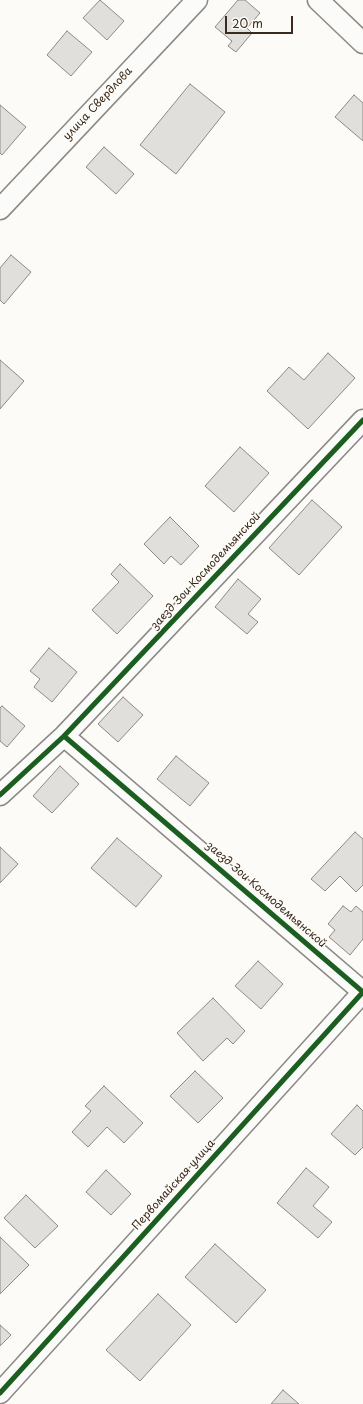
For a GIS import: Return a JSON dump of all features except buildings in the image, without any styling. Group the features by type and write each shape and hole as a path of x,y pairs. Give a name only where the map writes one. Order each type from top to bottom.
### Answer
{"street":[{"name":"улица Свердлова","path":"0,209 197,0"},
{"path":"318,0 363,43"},
{"name":"заезд Зои Космодемьянской","path":"0,795 64,736 363,420"},
{"name":"заезд Зои Космодемьянской","path":"64,736 363,992"},
{"name":"Первомайская улица","path":"0,1393 363,992"}],"cycle path":[{"path":"0,795 64,736 363,420"},
{"path":"64,736 363,992"},
{"path":"0,1393 363,992"}]}
